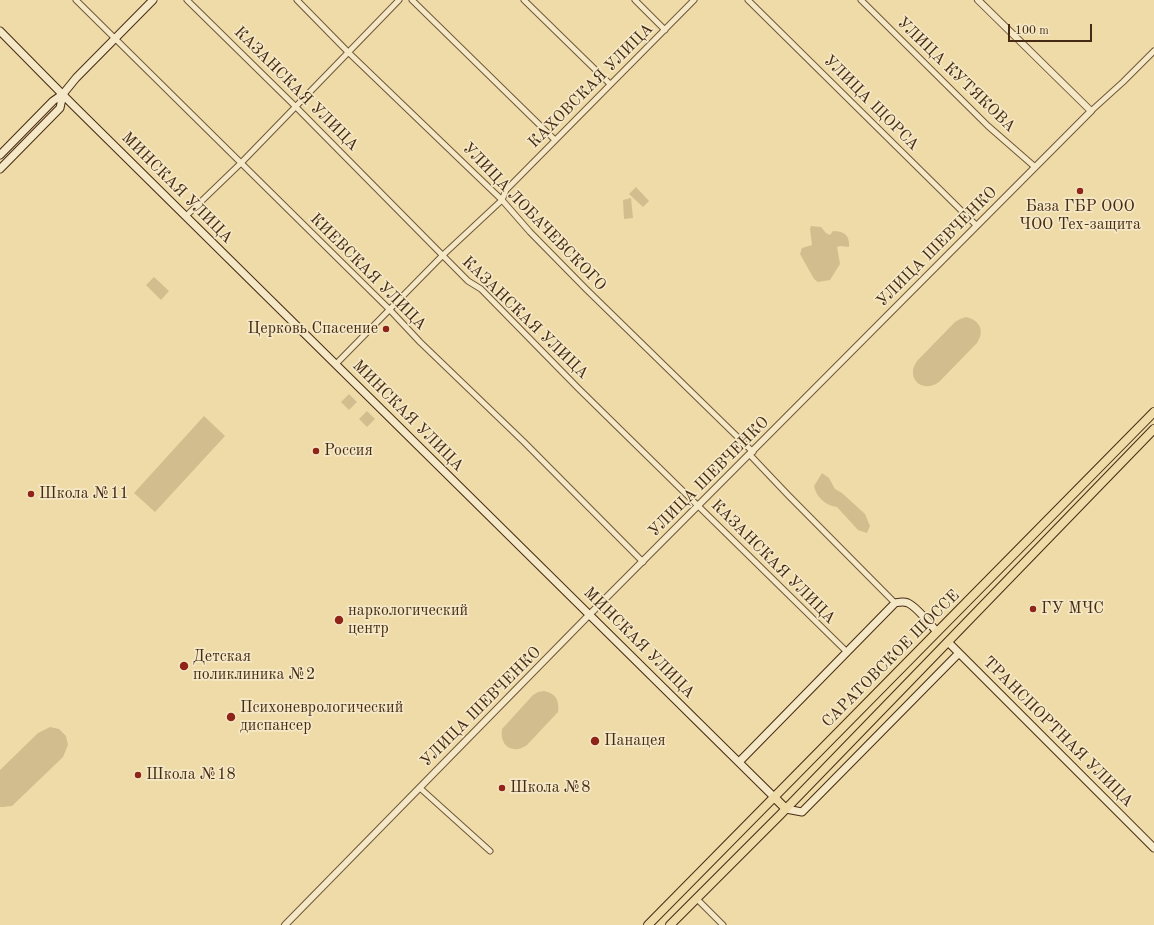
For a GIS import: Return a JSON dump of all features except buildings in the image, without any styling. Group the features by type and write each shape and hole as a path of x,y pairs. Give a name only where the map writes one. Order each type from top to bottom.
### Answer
{"main road":[{"path":"0,155 53,101 62,94 153,0"},
{"name":"МИНСКАЯ УЛИЦА","path":"0,31 786,809"},
{"path":"0,168 60,108 62,94"},
{"name":"САРАТОВСКОЕ ШОССЕ","path":"648,925 1154,412"},
{"name":"САРАТОВСКОЕ ШОССЕ","path":"670,925 786,809 1154,429"},
{"path":"739,762 895,604 901,602 913,606 948,642"},
{"name":"ТРАНСПОРТНАЯ УЛИЦА","path":"948,642 1154,848"},
{"path":"786,809 802,812 959,653"}],"street":[{"name":"КИЕВСКАЯ УЛИЦА","path":"76,0 314,237 390,310 420,342 524,442 643,562"},
{"name":"КАЗАНСКАЯ УЛИЦА","path":"187,0 296,107 468,281 481,289 698,507 847,652"},
{"name":"УЛИЦА ЛОБАЧЕВСКОГО","path":"297,0 348,52 502,200 530,232 751,453 788,495 895,604"},
{"path":"186,216 241,163 399,0"},
{"path":"412,0 555,140"},
{"path":"524,0 610,84"},
{"path":"635,0 665,30"},
{"name":"КАХОВСКАЯ УЛИЦА","path":"336,364 443,255 502,200 506,190 694,0"},
{"name":"УЛИЦА ЩОРСА","path":"748,0 976,226"},
{"name":"УЛИЦА КУТЯКОВА","path":"861,0 988,126 1035,167"},
{"path":"978,0 1091,110"},
{"name":"УЛИЦА ШЕВЧЕНКО","path":"285,925 590,614 1091,110 1123,82 1154,51"},
{"path":"495,193 506,190"},
{"path":"420,788 490,851"},
{"path":"696,898 723,925"}],"shaded area":[{"path":"636,187 649,201 643,207 629,194"},
{"path":"631,198 633,218 624,219 623,200"},
{"path":"811,226 821,227 830,235 833,231 846,234 848,239 849,247 837,247 840,264 830,280 818,282 814,279 800,254 802,248 812,245"},
{"path":"154,277 169,291 161,300 146,285"},
{"path":"966,317 971,318 978,323 980,327 981,334 977,343 939,382 927,386 921,385 914,378 913,373 917,361 955,322"},
{"path":"349,394 357,402 349,410 341,402"},
{"path":"367,411 375,419 367,427 359,419"},
{"path":"204,416 225,436 155,512 134,493"},
{"path":"822,473 829,478 835,489 842,493 865,514 870,526 867,533 858,530 837,507 825,503 819,497 814,486"},
{"path":"544,691 551,693 556,698 558,712 527,745 517,749 508,747 503,740 502,729 533,695"},
{"path":"50,727 59,729 66,736 68,745 63,757 12,806 0,807 0,770 38,733"}],"place":[{"name":"База ГБР ООО ЧОО Тех-защита","path":"1080,191"},
{"name":"Церковь Спасение","path":"386,329"},
{"name":"Россия","path":"316,451"},
{"name":"Школа №11","path":"31,494"},
{"name":"ГУ МЧС","path":"1033,609"},
{"name":"наркологический центр","path":"339,620"},
{"name":"Детская поликлиника №2","path":"184,666"},
{"name":"Психоневрологический диспансер","path":"231,717"},
{"name":"Панацея","path":"595,741"},
{"name":"Школа №18","path":"138,775"},
{"name":"Школа №8","path":"502,788"}]}
